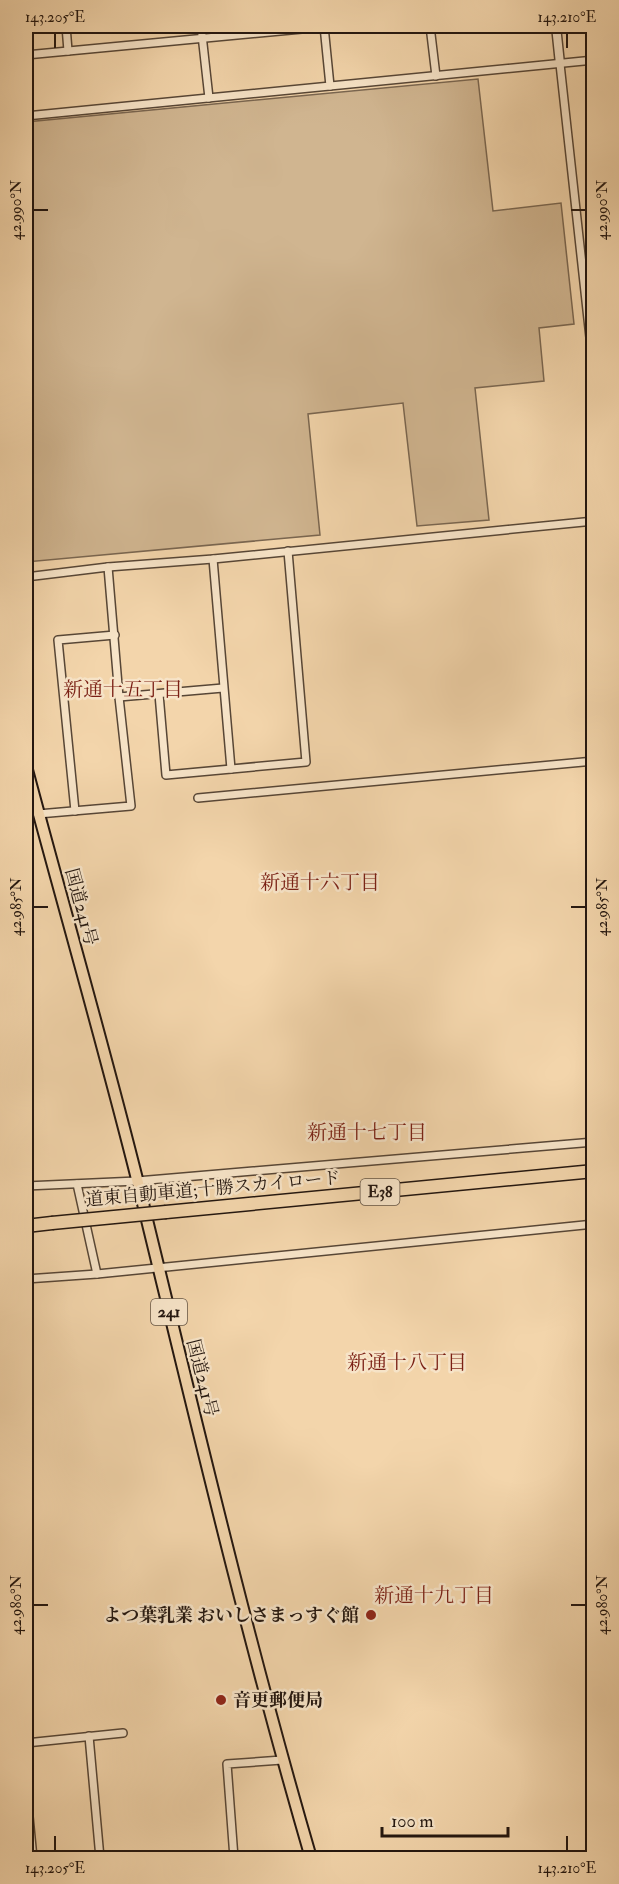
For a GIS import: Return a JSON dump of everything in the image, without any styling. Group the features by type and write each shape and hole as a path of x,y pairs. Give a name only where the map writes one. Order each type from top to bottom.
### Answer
{"highway":[{"name":"国道241号","path":"26,766 137,1181 208,1474 282,1760 311,1858"},
{"name":"道東自動車道;十勝スカイロード","path":"26,1226 594,1171"}],"street":[{"path":"66,26 68,51"},
{"path":"201,26 209,98"},
{"path":"324,26 330,86"},
{"path":"26,55 334,26"},
{"path":"430,26 436,76"},
{"path":"556,26 594,374"},
{"path":"26,116 594,60"},
{"path":"26,577 108,567 213,559 594,521"},
{"path":"159,694 166,775 306,762 288,551"},
{"path":"213,559 231,769"},
{"path":"38,814 131,806 108,567"},
{"path":"75,811 58,640 115,635"},
{"path":"119,698 223,688"},
{"path":"198,798 594,761"},
{"path":"26,1186 137,1181 594,1142"},
{"path":"77,1184 97,1274"},
{"path":"26,1280 594,1224"},
{"path":"26,1743 123,1733"},
{"path":"89,1736 100,1858"},
{"path":"234,1858 226,1764 282,1760"},
{"path":"26,1786 33,1858"}],"shaded area":[{"path":"478,79 493,211 561,203 574,324 539,328 544,381 475,388 489,520 417,526 403,403 308,414 320,535 26,562 26,122"}],"place":[{"name":"よつ葉乳業 おいしさまっすぐ館","path":"371,1615"},
{"name":"音更郵便局","path":"221,1700"}],"district":[{"name":"新通十五丁目","path":"123,689"},
{"name":"新通十六丁目","path":"320,882"},
{"name":"新通十七丁目","path":"367,1132"},
{"name":"新通十八丁目","path":"407,1362"},
{"name":"新通十九丁目","path":"434,1595"}]}
